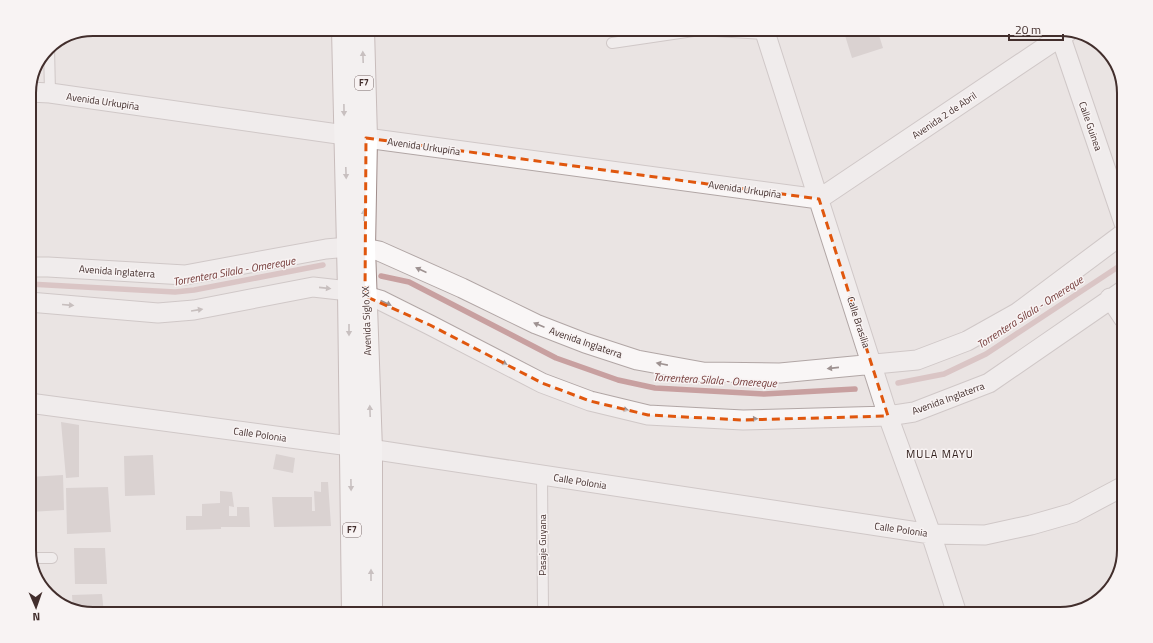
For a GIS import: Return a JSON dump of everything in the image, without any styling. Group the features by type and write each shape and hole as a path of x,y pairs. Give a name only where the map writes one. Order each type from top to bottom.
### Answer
{"highway":[{"name":"Avenida Siglo XX","path":"344,36 355,136"},
{"name":"Avenida Siglo XX","path":"362,36 355,136 356,247 357,293 371,450 371,607"},
{"name":"Avenida Siglo XX","path":"353,607 350,446 357,293"}],"street":[{"name":"Calle Brasilia","path":"766,36 888,416 931,534 955,607"},
{"name":"Avenida 2 de Abril","path":"819,198 1059,36"},
{"name":"Calle Guinea","path":"1064,36 1117,201"},
{"name":"Avenida Urkupiña","path":"36,92 50,93 355,136 819,198"},
{"name":"Avenida Inglaterra","path":"36,267 185,275 356,247 378,251 462,288 536,324 585,343 637,360 703,372 780,373 917,360 967,341 1017,313 1117,238"},
{"name":"Avenida Inglaterra","path":"36,303 158,313 194,310 313,287 357,293 380,300 542,383 590,401 648,415 743,420 888,416 914,412 989,383 1117,294"},
{"name":"Calle Polonia","path":"36,404 350,446 931,534 985,535 1031,525 1073,513 1117,490"}],"lane":[{"path":"612,43 659,36"},
{"path":"50,56 50,93"},
{"name":"Pasaje Guyana","path":"542,475 542,607"},
{"path":"37,558 52,558"}],"highlighted area":[{"path":"366,138 819,199 888,416 743,420 648,415 590,401 542,383 430,325 365,296"}],"building":[{"path":"845,36 879,36 883,48 852,58"},
{"path":"61,422 79,425 79,477 66,478"},
{"path":"276,454 295,458 293,473 273,469"},
{"path":"153,455 155,495 125,496 124,456"},
{"path":"63,475 64,510 36,512 36,477"},
{"path":"321,482 328,482 331,526 274,527 272,497 312,497 312,511 315,511 314,491 321,492"},
{"path":"108,487 111,532 67,534 66,488"},
{"path":"220,491 232,492 234,507 229,506 229,516 237,516 237,507 249,507 250,527 221,527 221,529 186,530 186,516 202,516 202,504 220,503"},
{"path":"74,548 105,548 107,584 75,584"},
{"path":"102,594 103,607 82,606 75,604 73,603 72,595"}],"waterway":[{"name":"Torrentera Silala - Omereque","path":"36,284 175,292 194,290 323,265"},
{"name":"Torrentera Silala - Omereque","path":"898,383 944,374 986,354 1117,268"},
{"name":"Torrentera Silala - Omereque","path":"381,276 409,282 556,358 618,380 655,388 764,394 855,389"}],"district":[{"name":"MULA MAYU","path":"940,454"}]}
